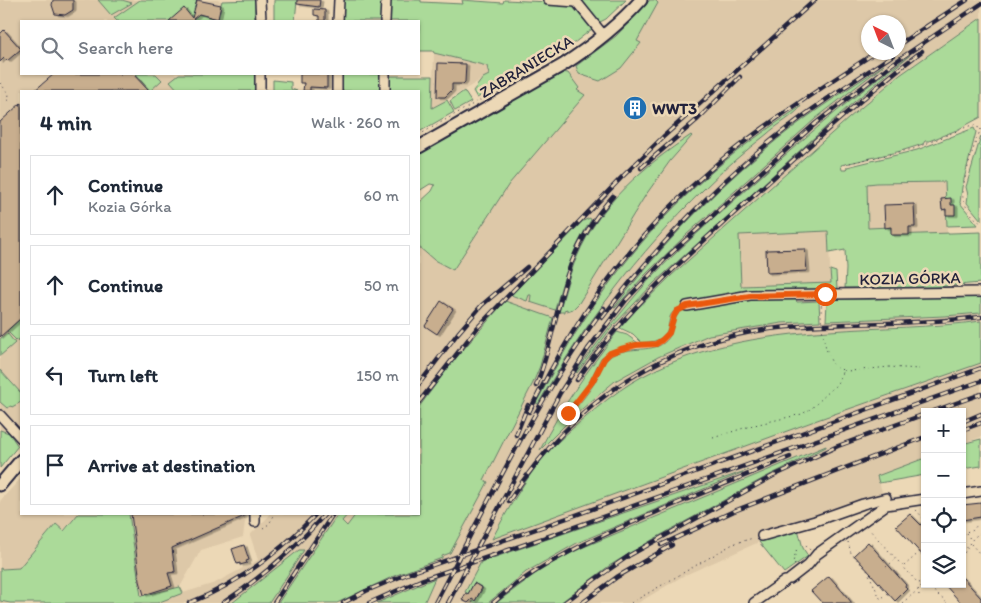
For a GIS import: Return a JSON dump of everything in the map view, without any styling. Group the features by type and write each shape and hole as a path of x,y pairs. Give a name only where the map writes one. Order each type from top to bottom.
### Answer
{"main road":[{"name":"ZABRANIECKA","path":"420,145 563,65 604,36 626,17 641,0"},
{"path":"0,485 20,461"}],"street":[{"path":"260,0 261,20"},
{"path":"338,20 339,0"},
{"path":"385,20 386,0"},
{"path":"548,0 576,1 604,36"},
{"path":"260,75 260,90"},
{"path":"337,75 337,90"},
{"path":"385,75 385,90"},
{"name":"KOZIA GÓRKA","path":"687,306 750,296 981,292"},
{"path":"0,415 20,437"},
{"path":"966,493 981,491"},
{"path":"762,536 886,498"},
{"path":"754,603 788,580 808,565 817,554 886,505 921,500"}],"path":[{"path":"420,134 567,50"},
{"path":"0,83 9,94 8,102"},
{"path":"845,164 913,149 969,126 975,125 978,127 979,132"},
{"path":"981,129 964,186 963,197 970,213 981,223"},
{"path":"825,294 821,306 822,326 826,346 833,364 838,369 851,371 889,367 919,369"},
{"path":"568,413 592,382 604,359 610,353 636,345 656,344 669,333 677,311 687,306"},
{"path":"713,438 750,426 802,414 812,408 837,384 843,370"},
{"path":"915,508 921,515"},
{"path":"255,518 263,528 269,524 275,515"},
{"path":"978,524 972,531 966,533 970,542 981,555"},
{"path":"870,530 917,582 921,583"},
{"path":"966,550 976,535 981,533"},
{"path":"631,603 733,544 762,536"},
{"path":"849,544 851,554 867,570 884,603"},
{"path":"795,565 793,562 797,548"},
{"path":"904,567 921,551"},
{"path":"886,568 896,559"},
{"path":"902,603 921,586"},
{"path":"931,588 947,603"},
{"path":"918,590 919,596"},
{"path":"881,600 890,591"}],"shaded area":[{"path":"0,0 217,0 251,8 251,20 20,20 20,75 251,75 250,90 20,90 20,441 11,451 0,452"},
{"path":"650,0 981,0 981,18 900,75 881,91 672,275 636,310 598,357 569,398 541,448 576,414 615,381 658,357 709,335 782,323 981,313 981,321 827,331 763,338 706,350 661,368 631,383 567,433 536,466 492,538 820,419 981,363 981,437 966,443 966,408 921,408 921,460 877,476 885,501 759,542 683,576 638,603 0,603 0,581 136,561 129,515 246,515 243,537 201,550 180,587 183,593 215,583 258,560 250,535 269,515 420,515 420,248 453,270 509,184 584,95 577,90 579,88 568,73 616,36"},
{"path":"434,53 487,66 489,75 432,109"},
{"path":"946,182 947,234 891,235 891,228 868,228 867,184"},
{"path":"828,231 831,283 741,286 738,235"},
{"path":"20,479 20,515 77,515 63,531 56,525 19,568 2,569 0,568 0,501"}],"green space":[{"path":"98,0 122,0 132,3 111,15"},
{"path":"140,0 197,0 194,13 217,19 222,1 255,0 255,20 116,20 114,18"},
{"path":"274,0 297,0 295,20 274,20"},
{"path":"342,0 383,0 382,20 343,20"},
{"path":"389,0 421,0 421,2 463,4 462,0 503,3 504,0 550,2 572,6 592,29 569,47 477,98 473,91 483,78 489,75 487,66 434,53 433,51 420,51 420,20 389,20"},
{"path":"580,0 626,0 606,19 598,23"},
{"path":"650,0 655,0 658,3 637,41 641,43 621,68 600,81 579,74 576,66 616,36"},
{"path":"981,18 981,117 957,130 925,141 923,144 841,165 842,170 846,170 847,167 917,150 974,128 976,132 962,187 960,203 978,225 947,226 945,182 877,183 867,184 868,228 891,227 892,235 981,232 981,283 935,287 845,288 845,250 829,253 828,231 739,235 741,286 831,283 830,270 836,272 837,289 835,291 690,304 673,312 664,336 650,342 642,343 633,334 620,328 672,275 849,118 900,75"},
{"path":"904,60 848,107 654,283 613,326 576,372 630,302 673,256 749,187 868,86"},
{"path":"884,65 815,119 686,235 614,308 648,265 684,225 742,169 777,139 807,117"},
{"path":"561,72 568,73 579,88 577,90 585,95 509,184 453,270 434,260 420,248 420,202 432,191 435,185 430,184 420,190 420,151"},
{"path":"136,75 157,75 162,80 149,90"},
{"path":"178,75 255,75 255,90 178,90 170,81"},
{"path":"342,75 381,75 381,90 341,90"},
{"path":"388,76 433,76 432,108 447,100 454,112 420,131 420,90 388,90"},
{"path":"273,80 291,82 291,89 294,90 273,90"},
{"path":"464,91 471,102 455,111 450,101"},
{"path":"801,106 795,113 719,174 657,238 593,318 538,404 536,403 590,311 639,246 675,206 715,169"},
{"path":"691,135 645,196 579,303 573,309 559,312 574,263 597,220 610,203 640,173"},
{"path":"981,136 981,220 967,203 966,187"},
{"path":"590,218 591,220 569,264 555,310 530,302 531,295 529,295 527,301 511,295 583,221"},
{"path":"938,295 953,298 981,295 981,313 826,321 827,302 830,299"},
{"path":"795,299 797,302 819,301 820,321 782,323 709,335 658,357 615,381 576,414 540,450 576,389 617,332 627,335 638,343 613,350 601,358 589,384 566,413 568,416 589,391 607,359 618,352 652,348 664,343 668,339 680,312 688,308 715,303"},
{"path":"505,301 553,318 540,366 533,383 484,480 488,482 450,553 442,556 442,558 394,576 337,603 278,603 337,515 347,515 342,521 347,526 355,515 420,515 420,406 450,365"},
{"path":"20,319 20,338 17,341 7,331"},
{"path":"981,321 981,363 820,419 492,539 523,485 540,461 553,447 608,399 631,383 677,360 727,345 779,336"},
{"path":"7,333 15,343 0,356 0,339"},
{"path":"0,370 20,392 20,403 7,408 0,402"},
{"path":"0,430 9,433 18,446 0,468"},
{"path":"981,439 981,466 966,468 966,443"},
{"path":"826,446 652,540 609,566 560,603 496,603 543,568 579,549"},
{"path":"921,460 921,476 879,483 877,476"},
{"path":"748,470 577,543 526,572 488,603 472,603 483,588 474,583 468,594 465,592 481,562"},
{"path":"77,515 129,515 141,596 180,587 183,593 157,603 10,603 0,601 0,568 19,568 56,524 64,531"},
{"path":"798,529 803,548 808,556 784,573 759,542"},
{"path":"299,550 304,550 269,603 232,603"},
{"path":"435,578 424,603 377,603"}],"building":[{"path":"53,0 73,0 73,10 65,15 55,14 52,5"},
{"path":"197,0 221,5 218,19 199,14 194,20 170,20 184,8 192,18"},
{"path":"297,0 320,0 319,7 297,4"},
{"path":"314,9 325,10 325,20 319,20 319,16 314,15"},
{"path":"4,30 20,50 7,61 4,58 0,62 0,34"},
{"path":"438,63 466,64 465,82 463,84 452,84 452,90 445,97 437,97"},
{"path":"53,75 134,75 148,90 35,90"},
{"path":"300,75 327,75 327,88 310,87 310,90 303,90 304,83 300,83"},
{"path":"20,104 20,319 0,337 0,122"},
{"path":"951,198 951,205 955,205 955,215 946,215 946,209 942,210 941,199"},
{"path":"914,204 915,227 909,227 909,235 891,235 891,227 885,228 884,205"},
{"path":"805,249 807,271 767,273 766,250"},
{"path":"441,301 453,309 437,334 425,326"},
{"path":"981,503 981,517 966,519 966,505"},
{"path":"910,514 921,525 921,554 896,526"},
{"path":"131,515 247,515 172,548 175,572 168,573 172,586 144,595 140,581"},
{"path":"868,542 906,585 907,589 895,601 854,555"},
{"path":"244,545 249,560 246,561 247,563 240,565 240,563 237,564 232,549"},
{"path":"829,576 852,603 822,603 811,591"},
{"path":"966,581 981,598 981,603 961,603 948,588 966,588"},
{"path":"474,583 482,588 475,601 472,599 468,603 462,600"}],"railway":[{"path":"420,401 478,327 621,178 663,137 815,0"},
{"path":"906,40 967,0"},
{"path":"448,603 560,393 588,349 626,300 668,256 816,123 892,64 981,4"},
{"path":"577,380 616,329 682,261 836,122 922,51"},
{"path":"529,412 565,344 586,311 619,265 656,222 718,163 756,133 864,60"},
{"path":"602,318 661,246 725,180 801,117 885,60"},
{"path":"641,168 698,119 740,77"},
{"path":"536,386 574,256 591,225 613,196"},
{"path":"420,383 482,305 527,267"},
{"path":"435,603 514,452 556,378 604,308"},
{"path":"509,501 535,465 564,432 594,404 628,380 663,360 702,344 743,333 788,327 957,320 981,317"},
{"path":"343,603 407,574 981,368"},
{"path":"369,603 421,580 558,533 981,381"},
{"path":"942,408 981,394"},
{"path":"516,435 528,405"},
{"path":"966,420 981,414"},
{"path":"564,603 630,555 773,476 838,446 921,415"},
{"path":"966,429 981,423"},
{"path":"661,545 734,511 921,439"},
{"path":"493,603 533,573 575,549 643,518 790,457"},
{"path":"189,603 241,577 257,566 288,541 315,515"},
{"path":"223,603 277,562 324,515"},
{"path":"274,603 332,515"},
{"path":"582,603 617,577 672,545"}],"place":[{"name":"WWT3","path":"635,108"}],"route":[{"path":"568,413 592,382 604,359 610,353 636,345 656,344 669,333 677,311 687,306 702,302 750,296 825,294"}]}
